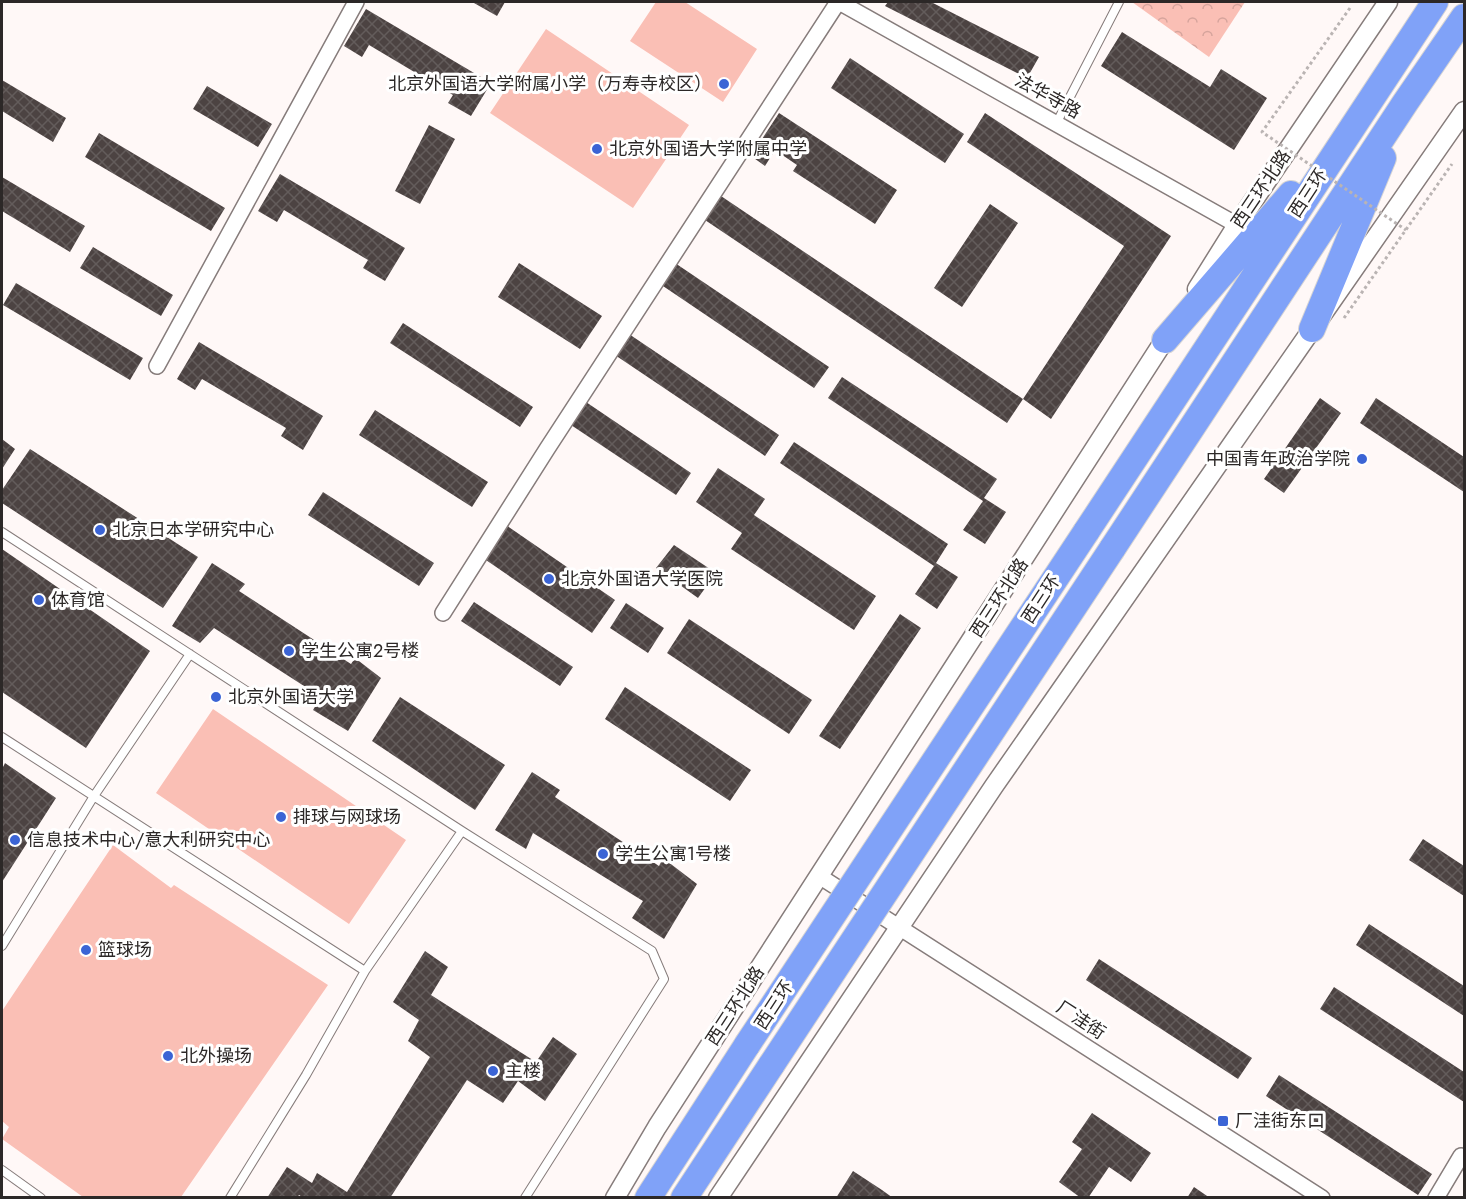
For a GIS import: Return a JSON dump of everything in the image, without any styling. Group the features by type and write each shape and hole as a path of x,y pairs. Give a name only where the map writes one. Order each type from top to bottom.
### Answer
{"highway":[{"path":"1399,56 1425,2"},
{"name":"西三环","path":"648,1197 1435,2"},
{"name":"西三环","path":"684,1197 1464,16"},
{"path":"1312,329 1405,104"},
{"path":"1165,340 1357,119"}],"street":[{"path":"157,366 356,2"},
{"path":"443,613 547,449 839,2"},
{"name":"法华寺路","path":"839,2 1237,225"},
{"name":"西三环北路","path":"615,1197 657,1127 1237,225 1388,2"},
{"path":"718,1197 901,928 994,786 1464,111"},
{"name":"厂洼街","path":"819,876 1322,1197"},
{"path":"1436,1197 1461,1156"}],"lane":[{"path":"1056,123 1119,2"},
{"path":"2,532 462,831 652,951 664,980 525,1197"},
{"path":"2,946 94,796 190,654"},
{"path":"2,736 365,971"},
{"path":"230,1197 306,1075 365,971 462,831"},
{"path":"2,1170 41,1197"}],"path":[{"path":"1350,8 1262,132 1406,230"},
{"path":"1344,318 1452,164"}],"green space":[{"path":"656,2 685,2 757,49 723,102 630,41"},
{"path":"1132,2 1245,2 1209,57"},
{"path":"546,29 689,125 633,208 490,113"},
{"name":"排球与网球场","path":"213,709 406,840 349,924 156,793"},
{"name":"北外操场","path":"113,845 171,888 174,885 328,985 181,1197 83,1197 2,1139 9,1127 2,1121 2,1011"}],"building":[{"path":"475,2 505,2 497,16"},
{"path":"888,2 931,2 1039,57 1027,78 885,6"},
{"path":"366,9 491,83 471,116 448,103 453,95 369,45 362,57 344,46"},
{"path":"1122,32 1210,87 1221,69 1267,98 1234,150 1101,66"},
{"path":"850,58 964,134 945,163 831,88"},
{"path":"2,80 66,118 53,142 2,111"},
{"path":"207,86 272,124 258,147 193,109"},
{"path":"779,113 897,190 875,224 793,171 797,165 775,150 765,166 751,156"},
{"path":"985,113 1171,236 1051,419 1023,399 1124,246 967,142"},
{"path":"429,125 455,139 420,204 395,191"},
{"path":"99,133 225,208 211,231 85,157"},
{"path":"280,174 405,248 385,281 363,268 368,260 284,210 277,222 258,211"},
{"path":"2,177 85,226 70,252 2,211"},
{"path":"721,196 1023,399 1007,423 705,220"},
{"path":"990,204 1018,223 962,307 934,288"},
{"path":"93,247 173,295 161,316 80,268"},
{"path":"519,263 602,316 580,349 498,297"},
{"path":"675,263 829,367 814,388 660,284"},
{"path":"16,283 143,358 130,380 3,305"},
{"path":"403,323 533,407 520,427 390,343"},
{"path":"623,330 779,435 765,456 609,351"},
{"path":"199,342 323,416 303,450 281,436 286,428 202,379 195,390 177,379"},
{"path":"842,377 997,479 984,498 1006,512 985,544 963,530 983,501 828,398"},
{"path":"1320,398 1341,413 1284,493 1264,479"},
{"path":"1376,398 1464,457 1464,492 1360,423"},
{"path":"583,400 691,473 676,495 568,423"},
{"path":"375,410 488,482 472,507 359,435"},
{"path":"2,439 15,449 2,469"},
{"path":"794,442 948,544 936,563 958,577 937,609 915,594 934,566 780,463"},
{"name":"北京日本学研究中心","path":"30,449 198,557 163,608 2,503 2,490"},
{"path":"718,468 765,499 754,515 876,596 854,630 731,549 742,533 696,502"},
{"path":"323,492 434,563 419,586 308,515"},
{"name":"北京外国语大学医院","path":"506,525 615,600 592,633 483,558"},
{"path":"674,545 716,573 698,598 656,568"},
{"name":"体育馆","path":"2,549 150,651 86,748 2,692"},
{"name":"学生公寓2号楼","path":"212,563 245,584 239,591 351,664 355,658 381,678 348,731 313,710 321,697 214,628 200,643 172,626"},
{"path":"474,602 573,667 560,686 461,621"},
{"path":"626,603 664,628 648,653 610,628"},
{"path":"900,614 921,628 840,749 819,736"},
{"path":"689,619 812,700 789,734 667,653"},
{"path":"625,687 751,770 730,801 605,719"},
{"path":"400,697 505,765 475,810 372,741"},
{"name":"信息技术中心/意大利研究中心","path":"5,763 56,798 2,882 2,769"},
{"name":"学生公寓1号楼","path":"532,772 560,790 555,797 659,866 663,858 697,884 664,939 632,918 643,901 533,833 526,849 495,830"},
{"path":"1423,839 1464,866 1464,896 1409,860"},
{"path":"1369,924 1464,986 1464,1016 1356,945"},
{"name":"主楼","path":"425,951 448,967 431,995 536,1062 553,1037 577,1054 545,1101 518,1081 503,1103 467,1080 390,1198 304,1198 299,1195 297,1198 267,1198 287,1167 312,1183 317,1173 347,1192 430,1057 408,1041 419,1020 393,1002"},
{"path":"1099,959 1252,1058 1238,1079 1086,980"},
{"path":"1334,987 1464,1072 1464,1102 1320,1009"},
{"path":"1279,1075 1432,1174 1418,1195 1266,1096"},
{"path":"1092,1113 1151,1153 1131,1182 1109,1167 1088,1198 1081,1198 1059,1182 1082,1149 1072,1142"},
{"path":"853,1171 882,1190 893,1198 836,1198"},
{"path":"1194,1187 1210,1198 1187,1198"}],"place":[{"name":"北京外国语大学附属小学（万寿寺校区）","path":"724,84"},
{"name":"北京外国语大学附属中学","path":"597,149"},
{"name":"中国青年政治学院","path":"1362,459"},
{"name":"北京日本学研究中心","path":"100,530"},
{"name":"北京外国语大学医院","path":"549,579"},
{"name":"体育馆","path":"39,600"},
{"name":"学生公寓2号楼","path":"289,651"},
{"name":"北京外国语大学","path":"216,697"},
{"name":"排球与网球场","path":"281,817"},
{"name":"信息技术中心/意大利研究中心","path":"15,840"},
{"name":"学生公寓1号楼","path":"603,854"},
{"name":"篮球场","path":"86,950"},
{"name":"北外操场","path":"168,1056"},
{"name":"主楼","path":"493,1071"},
{"name":"厂洼街东口","path":"1223,1121"}]}
